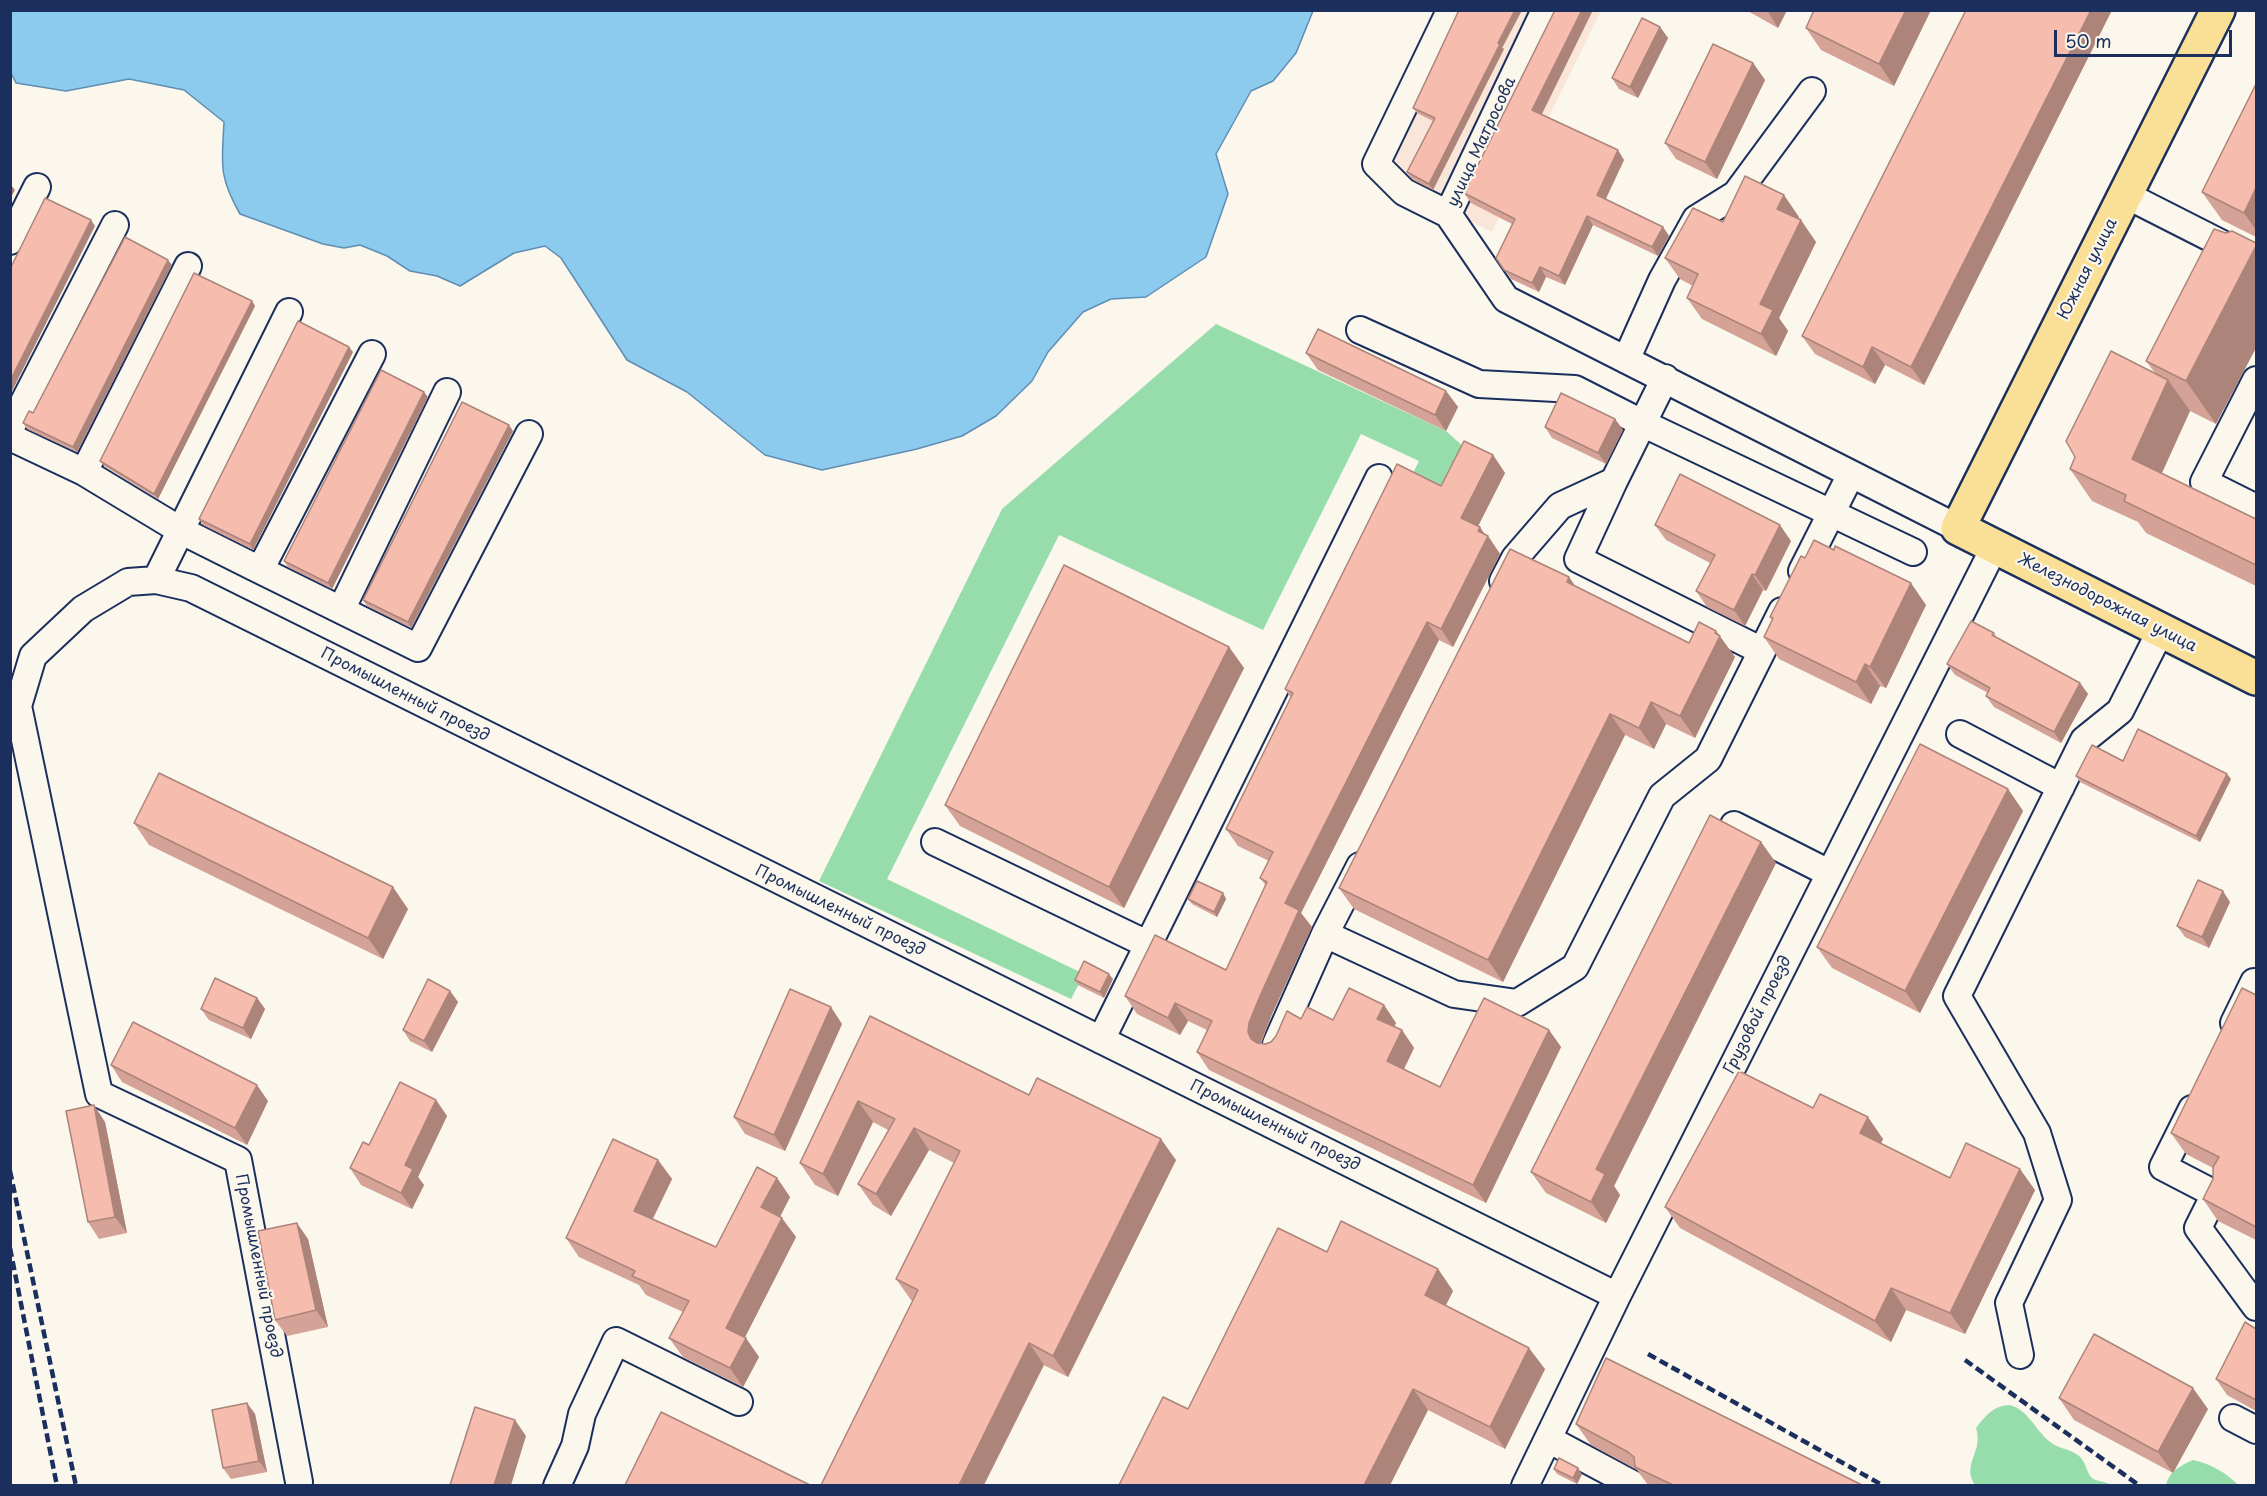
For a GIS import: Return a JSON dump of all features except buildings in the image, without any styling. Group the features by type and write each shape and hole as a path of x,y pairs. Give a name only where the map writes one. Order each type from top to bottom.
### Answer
{"main road":[{"name":"Южная улица","path":"1958,528 2218,10"},
{"name":"Железнодорожная улица","path":"1958,528 2256,678"}],"street":[{"name":"улица Матросова","path":"1545,10 1448,214 1506,299 1626,360"},
{"path":"1448,15 1376,164 1404,192 1448,214"},
{"path":"1812,91 1736,194 1696,219 1662,280 1626,360 1958,528"},
{"path":"10,242 37,187"},
{"path":"2126,195 2256,261"},
{"path":"10,429 115,225"},
{"path":"84,472 188,266"},
{"path":"156,580 289,312"},
{"path":"1360,330 1479,384 1575,388 1642,423 1913,552"},
{"path":"260,570 372,354"},
{"path":"1665,378 1578,559 1762,651"},
{"path":"2256,380 2205,482 2256,508"},
{"path":"341,610 447,392"},
{"path":"10,437 84,472 180,530 418,648 529,434"},
{"path":"1325,934 1454,994 1517,1002 1575,967 1662,796 1708,759 1851,474"},
{"path":"1101,1040 1378,478"},
{"path":"1494,599 1515,558 1560,506 1614,481"},
{"name":"Грузовой проезд","path":"1524,1485 1995,546"},
{"name":"Промышленный проезд","path":"299,1482 238,1160 99,1094 18,706 33,656 83,609 128,582 156,580 191,588 202,593 1617,1296"},
{"path":"2020,1355 2009,1304 2058,1200 2037,1133 1957,996 2084,740 2120,711 2161,630"},
{"path":"1959,734 2061,787"},
{"path":"1734,825 1829,873"},
{"path":"1275,1047 1325,934 1373,840"},
{"path":"935,842 1149,945"},
{"path":"2224,1043 2254,982 2256,983"},
{"path":"2204,1084 2163,1167 2215,1194 2198,1227 2256,1307"},
{"path":"557,1485 575,1446 582,1414 616,1341 739,1402"},
{"path":"2233,1418 2256,1430"},
{"path":"1548,1438 1636,1485"}],"shaded area":[{"path":"1434,11 1601,11 1492,232 1360,164"}],"green space":[{"path":"1216,324 1446,431 1476,458 1453,503 1409,481 1419,461 1361,434 1263,630 1059,535 887,879 1084,974 1071,999 819,881 1002,509"},
{"path":"2009,1405 2022,1411 2053,1444 2079,1456 2092,1478 2111,1485 1975,1485 1970,1471 1977,1444 1976,1428 1994,1410"},
{"path":"2193,1460 2217,1469 2238,1485 2166,1486 2172,1473"}],"water":[{"path":"10,11 1313,11 1296,53 1273,81 1251,91 1216,154 1228,194 1206,257 1146,297 1111,299 1083,312 1048,352 1032,381 996,416 962,436 917,449 822,470 765,455 687,392 627,360 561,258 545,246 514,253 460,286 437,276 410,271 387,256 360,245 344,248 323,244 240,214 228,189 223,169 224,122 184,90 129,79 66,91 16,83 11,73"}],"railway":[{"path":"10,1171 76,1486"},
{"path":"10,1248 57,1486"},
{"path":"1648,1354 1884,1486"},
{"path":"1965,1360 2140,1486"}]}
